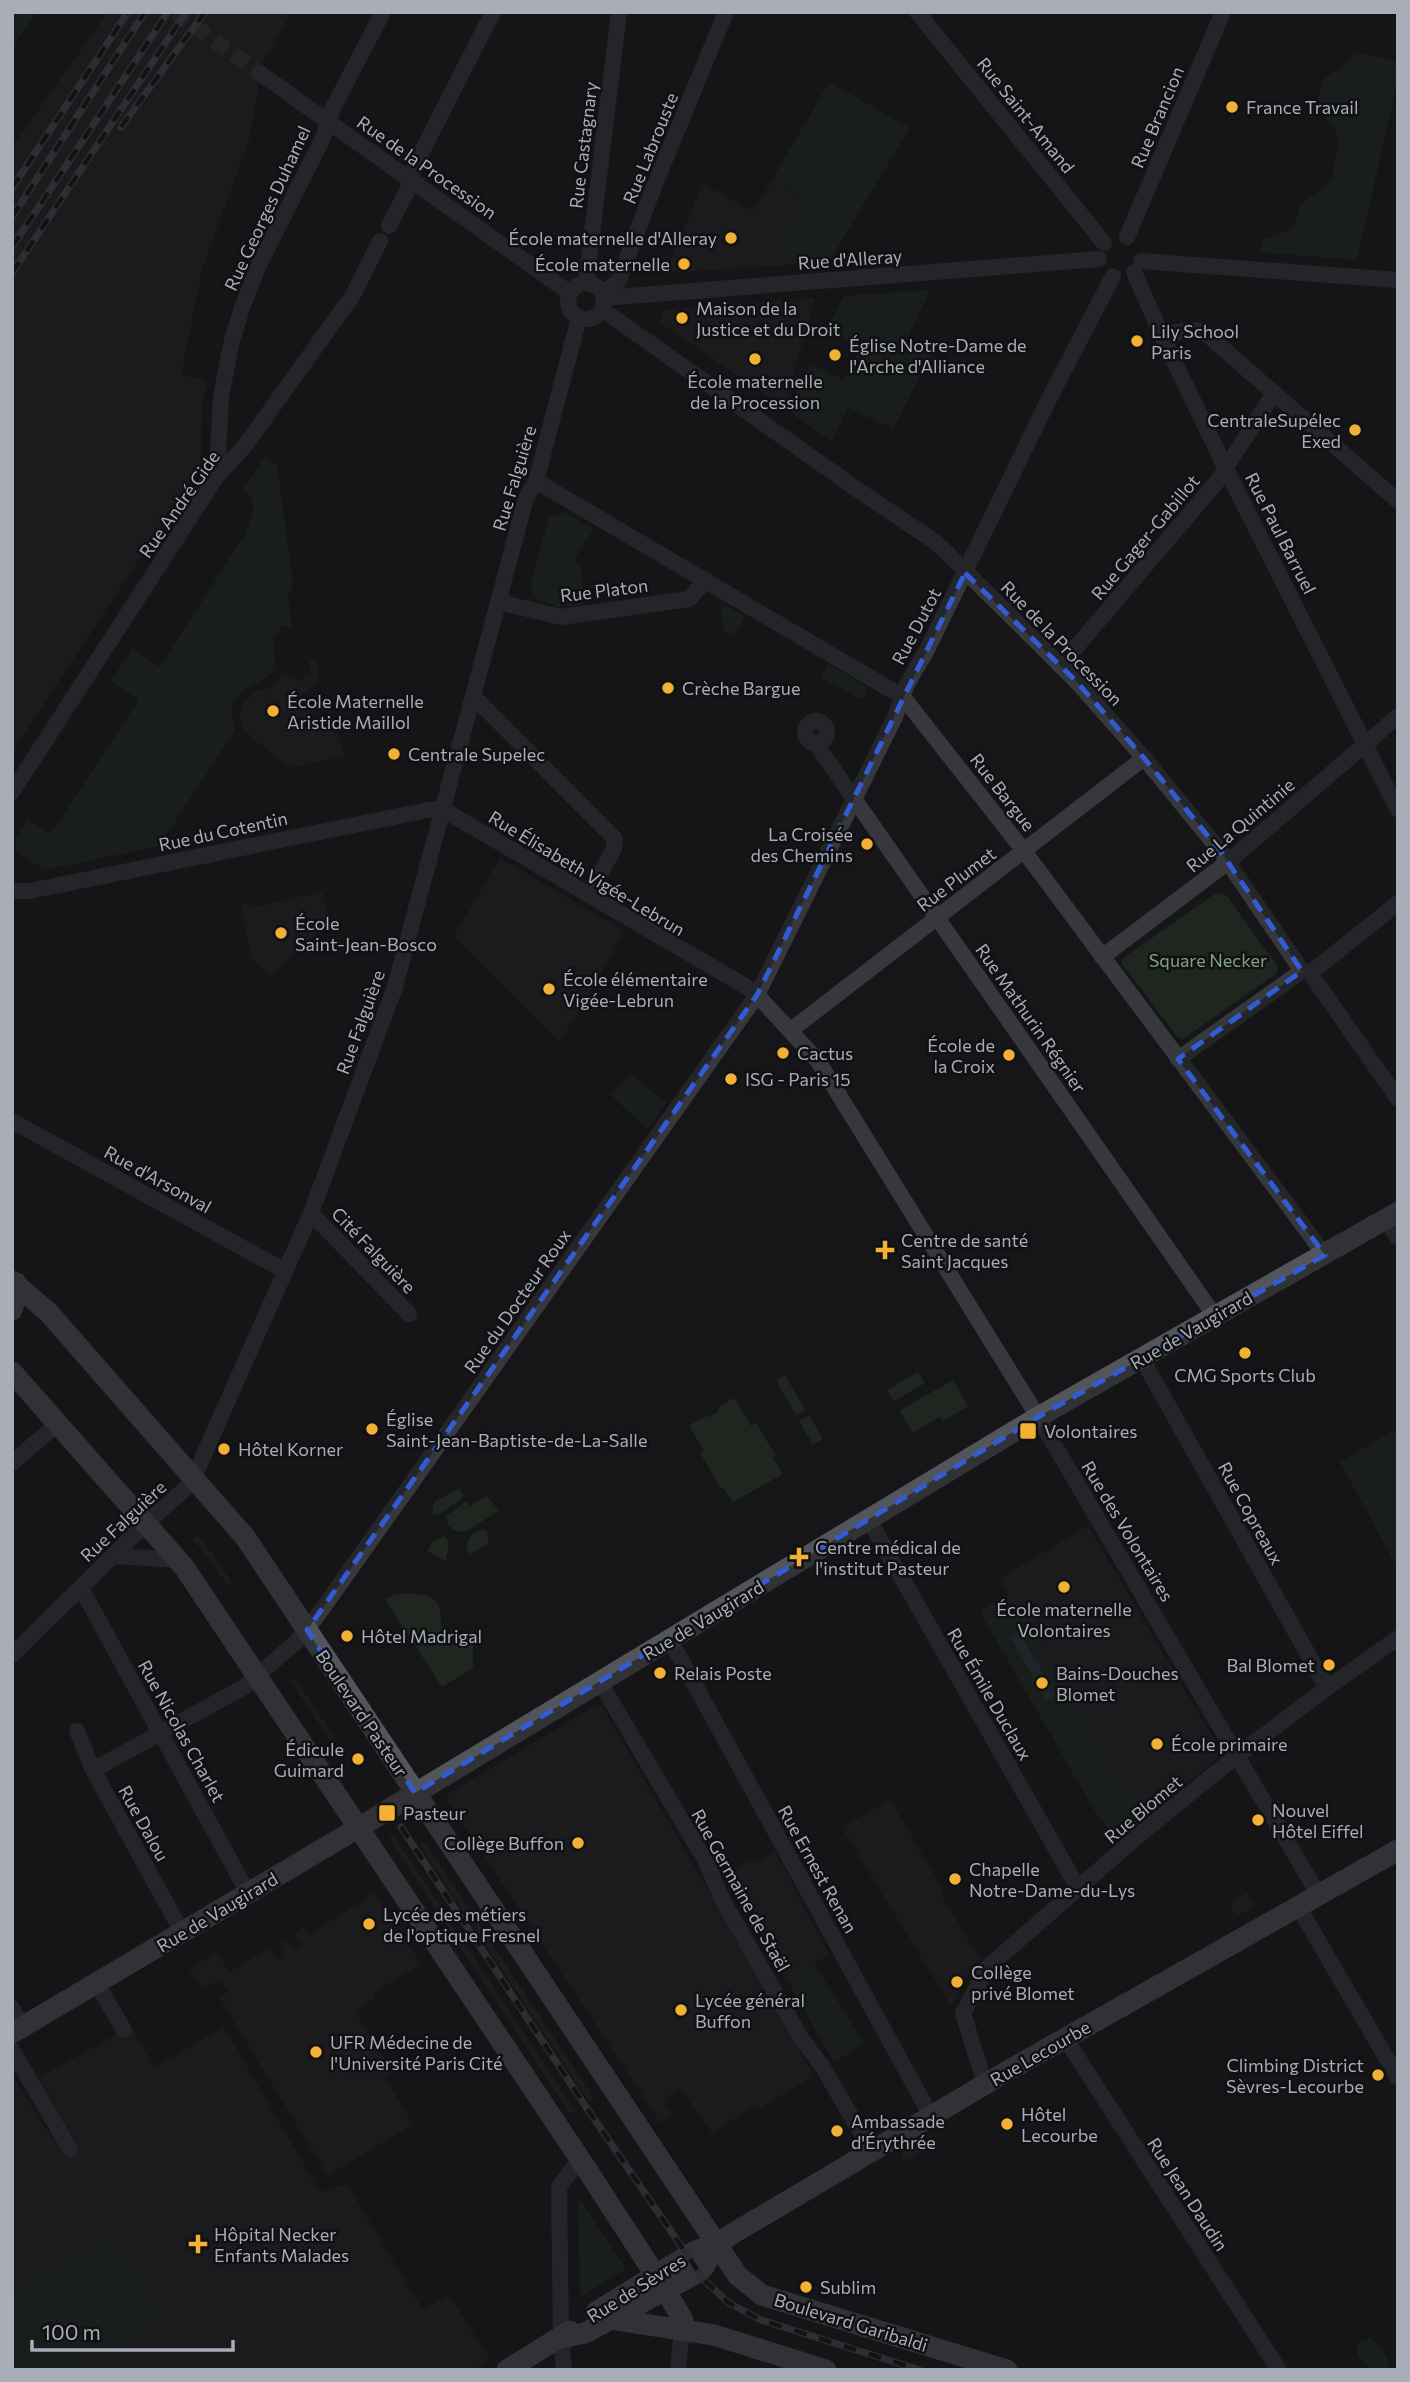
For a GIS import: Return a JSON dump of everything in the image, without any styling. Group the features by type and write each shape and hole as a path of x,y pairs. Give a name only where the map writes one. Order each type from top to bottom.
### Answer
{"main road":[{"name":"Rue de Vaugirard","path":"16,2023 97,1984 1038,1417 1392,1215"},
{"name":"Boulevard Pasteur","path":"14,1282 49,1313 244,1536 716,2244"},
{"name":"Boulevard Pasteur","path":"12,1310 16,1297 14,1282"},
{"path":"12,1372 177,1560 580,2159 683,2320 682,2331"},
{"name":"Rue Lecourbe","path":"697,2273 704,2267 716,2244 985,2084 1398,1850"},
{"name":"Rue de Sèvres","path":"561,2338 585,2333 611,2319 695,2251 716,2244"},
{"name":"Boulevard Garibaldi","path":"716,2244 739,2278 762,2295 1007,2370"},
{"name":"Rue de Sèvres","path":"507,2370 561,2338 588,2317 660,2282 697,2273"},
{"path":"611,2319 714,2335 826,2370"}],"street":[{"name":"Rue Georges Duhamel","path":"217,476 221,396 232,340 257,269 329,122 333,108 383,12"},
{"path":"389,226 492,12"},
{"name":"Rue Castagnary","path":"586,283 619,12"},
{"name":"Rue Labrouste","path":"603,301 619,280 726,12"},
{"name":"Rue Saint-Amand","path":"917,12 1102,251"},
{"name":"Rue Brancion","path":"1127,237 1223,12"},
{"name":"Rue de la Procession","path":"261,74 570,293"},
{"path":"1138,266 1139,246 1127,237 1115,236 1102,251 1105,270 1112,276 1121,277 1138,266 1396,276"},
{"name":"Rue André Gide","path":"12,792 217,476 244,447 353,295 380,241"},
{"name":"Rue d'Alleray","path":"603,301 1102,251"},
{"name":"Rue Paul Barruel","path":"1138,266 1161,334 1398,810"},
{"name":"Rue Dutot","path":"757,995 854,801 907,684 927,650 1112,276"},
{"path":"586,283 597,286 603,301 592,319 575,316 568,305 570,293 574,288 586,283"},
{"name":"Rue de la Procession","path":"603,301 858,490 934,541 1060,666 1144,758 1228,862 1398,1099"},
{"name":"Rue Falguière","path":"16,1644 81,1588 186,1488 194,1477 311,1213 395,987 526,498 536,481 579,318"},
{"path":"1161,334 1196,330 1203,332 1398,501"},
{"name":"Rue Gager-Gabillot","path":"1060,666 1226,469 1274,393"},
{"name":"Rue Bargue","path":"536,481 903,697 1024,851 1325,1255"},
{"name":"Rue Platon","path":"499,602 561,617 690,598 706,580"},
{"path":"474,697 615,839 614,849 588,895"},
{"name":"Rue La Quintinie","path":"1102,957 1228,862 1398,716"},
{"name":"Rue Mathurin Régnier","path":"817,743 854,801 1214,1315"},
{"name":"Rue Plumet","path":"791,1030 1144,758"},
{"name":"Rue du Cotentin","path":"12,891 30,891 442,809"},
{"name":"Rue Élisabeth Vigée-Lebrun","path":"442,809 713,969"},
{"path":"1178,1059 1306,972 1398,903"},
{"name":"Rue des Volontaires","path":"713,969 757,995 818,1061 1038,1417 1318,1894"},
{"name":"Rue du Docteur Roux","path":"93,1770 258,1677 307,1630 757,995"},
{"name":"Rue d'Arsonval","path":"12,1121 285,1271"},
{"name":"Cité Falguière","path":"311,1213 409,1314"},
{"path":"1392,1215 1398,1238"},
{"name":"Rue Copreaux","path":"1141,1357 1327,1688"},
{"path":"12,1463 57,1424"},
{"name":"Rue Émile Duclaux","path":"869,1520 1078,1888"},
{"path":"114,1556 177,1560"},
{"name":"Rue Nicolas Charlet","path":"81,1588 248,1893"},
{"name":"Rue Blomet","path":"985,2084 963,2013 988,1966 1140,1834 1238,1755 1398,1638"},
{"name":"Rue Ernest Renan","path":"669,1641 931,2116"},
{"name":"Rue Germaine de Staël","path":"600,1682 705,1860 723,1899 801,2038 822,2066 872,2151"},
{"name":"Rue Dalou","path":"77,1731 93,1770 182,1932"},
{"path":"1298,1906 1398,2078"},
{"path":"97,1984 124,2030"},
{"name":"Rue Jean Daudin","path":"1065,2038 1279,2370"},
{"path":"12,2050 70,2149"},
{"path":"564,2370 561,2338 559,2187 580,2159"},
{"path":"678,2370 682,2331"}],"highlighted area":[{"path":"965,573 1076,681 1144,758 1221,852 1302,971 1178,1059 1325,1255 1038,1417 415,1793 307,1630 757,995"}],"shaded area":[{"path":"108,12 291,12 263,62 250,137 202,270 181,375 206,379 201,422 201,466 15,748 12,746 12,147"},
{"name":"École maternelle d'Alleray","path":"774,177 801,194 771,266 665,273 703,184 753,211"},
{"name":"École maternelle de la Procession","path":"815,298 784,408 660,322 663,310"},
{"name":"École Maternelle Aristide Maillol","path":"317,659 318,682 295,700 296,704 319,722 323,732 330,730 339,735 345,756 295,767 293,764 286,765 244,731 239,715 243,703 256,690 272,688 283,672 301,681 306,674 311,673 309,660"},
{"name":"École élémentaire Vigée-Lebrun","path":"500,858 625,931 560,1043 454,936"},
{"name":"École Saint-Jean-Bosco","path":"322,892 329,922 270,976 251,957 241,905 247,904 249,908"},
{"path":"1088,1526 1220,1750 1219,1756 1149,1816 1115,1774 1012,1594 1009,1595 999,1579"},
{"path":"1019,1631 1055,1695 1046,1701 1010,1636"},
{"path":"597,1705 602,1706 814,2076 760,2108 756,2104 712,2133 680,2088 663,2100 673,2115 661,2123 447,1800 448,1794"},
{"path":"890,1799 944,1892 941,1894 944,1900 981,1961 972,1968 951,2006 842,1828"},
{"path":"775,1852 829,1954 814,1963 864,2044 834,2062 726,1874 750,1860 753,1864"},
{"name":"UFR Médecine de l'Université Paris Cité","path":"374,1893 421,1964 373,1993 375,1998 355,2011 392,2072 385,2078 413,2124 328,2176 219,1997 228,1992 220,1980 202,1989 189,1969 217,1952 229,1972 270,1948 278,1961 285,1956 278,1943 287,1938 295,1951 302,1946 295,1934 304,1927 309,1935"},
{"name":"Hôpital Necker Enfants Malades","path":"131,2026 154,2067 224,2027 320,2192 347,2184 423,2310 449,2295 490,2359 472,2370 12,2370 12,2074 64,2153 77,2144 39,2078"}],"green space":[{"path":"12,12 37,12 12,47"},
{"path":"1355,52 1398,61 1398,79 1357,260 1260,252 1264,239 1288,231 1294,225 1302,204 1331,181 1339,144 1335,128 1319,109 1318,98 1322,82 1331,73 1345,66"},
{"path":"829,82 910,128 829,261 771,266 801,194 774,177"},
{"path":"930,290 906,341 931,353 893,429 848,407 832,441 788,411 810,364 844,380 860,347 826,330 844,296"},
{"path":"265,457 277,465 293,584 288,597 292,626 281,627 273,639 276,668 237,697 232,716 235,730 159,846 45,870 16,851 16,839 28,820 51,834 139,700 111,681 132,649 160,667 245,534 253,505 243,490"},
{"path":"564,512 593,529 574,560 580,564 585,604 560,607 538,601 530,587 549,518"},
{"path":"725,605 745,616 735,636 724,631 720,608"},
{"path":"828,664 867,687 863,698 860,699 821,677"},
{"name":"Square Necker","path":"1216,893 1226,895 1278,967 1277,973 1183,1039 1178,1038 1122,964 1122,959"},
{"path":"631,1074 666,1103 647,1130 610,1094"},
{"path":"918,1372 925,1383 894,1401 887,1390"},
{"path":"785,1375 805,1410 796,1415 776,1380"},
{"path":"953,1380 968,1406 943,1421 939,1417 913,1433 899,1411"},
{"path":"734,1398 751,1426 756,1423 776,1456 773,1458 783,1474 733,1502 721,1488 700,1453 704,1450 689,1426 718,1412 719,1407"},
{"path":"809,1415 823,1439 813,1445 799,1421"},
{"path":"1398,1428 1398,1569 1340,1462"},
{"path":"459,1488 464,1496 442,1513 432,1515 434,1502"},
{"path":"486,1496 499,1510 466,1532 455,1531 448,1525 446,1516 467,1501 470,1506"},
{"path":"484,1529 489,1534 487,1544 471,1554 467,1550 469,1539"},
{"path":"197,1536 232,1583 228,1586 193,1540"},
{"path":"445,1536 449,1544 446,1561 427,1551 434,1540"},
{"name":"Bains-Douches Blomet","path":"1011,1593 1115,1774 1149,1816 1119,1842 1094,1810 980,1612"},
{"path":"395,1594 420,1594 433,1599 438,1605 443,1632 458,1640 473,1641 473,1668 442,1687 385,1599"},
{"path":"295,1678 334,1737 330,1740 291,1681"},
{"path":"612,1797 616,1806 522,1863 516,1854"},
{"path":"392,1833 577,2114 569,2112 390,1840"},
{"path":"424,1841 587,2088 593,2099 590,2103 419,1844"},
{"path":"1247,1893 1255,1906 1236,1916 1229,1903"},
{"path":"817,1968 864,2044 834,2062 792,1987 792,1982"},
{"path":"931,2135 936,2143 906,2161 900,2154"},
{"path":"578,2197 626,2269 580,2297"},
{"path":"113,2233 161,2316 73,2370 12,2370 12,2293"},
{"path":"1370,2338 1384,2352 1388,2370 1374,2370 1363,2362 1359,2355 1358,2343"}],"tunnel":[{"path":"175,12 261,74"}],"railway":[{"path":"12,188 128,12"},
{"path":"12,217 145,12"},
{"path":"12,247 168,12"},
{"path":"12,273 186,12"},
{"path":"121,127 205,12"},
{"path":"401,1827 705,2281 729,2303 761,2320 920,2370"}],"place":[{"name":"France Travail","path":"1232,107"},
{"name":"École maternelle d'Alleray","path":"731,238"},
{"name":"École maternelle","path":"684,264"},
{"name":"Maison de la Justice et du Droit","path":"682,318"},
{"name":"Lily School Paris","path":"1137,341"},
{"name":"Église Notre-Dame de l'Arche d'Alliance","path":"835,355"},
{"name":"École maternelle de la Procession","path":"755,359"},
{"name":"CentraleSupélec Exed","path":"1355,430"},
{"name":"Crèche Bargue","path":"668,688"},
{"name":"École Maternelle Aristide Maillol","path":"273,711"},
{"name":"Centrale Supelec","path":"394,754"},
{"name":"La Croisée des Chemins","path":"867,844"},
{"name":"École Saint-Jean-Bosco","path":"281,933"},
{"name":"École élémentaire Vigée-Lebrun","path":"549,989"},
{"name":"Cactus","path":"783,1053"},
{"name":"École de la Croix","path":"1009,1055"},
{"name":"ISG - Paris 15","path":"731,1079"},
{"name":"Centre de santé Saint Jacques","path":"885,1250"},
{"name":"CMG Sports Club","path":"1245,1353"},
{"name":"Église Saint-Jean-Baptiste-de-La-Salle","path":"372,1429"},
{"name":"Volontaires","path":"1028,1431"},
{"name":"Hôtel Korner","path":"224,1449"},
{"name":"Centre médical de l'institut Pasteur","path":"799,1557"},
{"name":"École maternelle Volontaires","path":"1064,1587"},
{"name":"Hôtel Madrigal","path":"347,1636"},
{"name":"Bal Blomet","path":"1329,1665"},
{"name":"Relais Poste","path":"660,1673"},
{"name":"Bains-Douches Blomet","path":"1042,1683"},
{"name":"École primaire","path":"1157,1744"},
{"name":"Édicule Guimard","path":"358,1759"},
{"name":"Pasteur","path":"387,1813"},
{"name":"Nouvel Hôtel Eiffel","path":"1258,1820"},
{"name":"Collège Buffon","path":"578,1843"},
{"name":"Chapelle Notre-Dame-du-Lys","path":"955,1879"},
{"name":"Lycée des métiers de l'optique Fresnel","path":"369,1924"},
{"name":"Collège privé Blomet","path":"957,1982"},
{"name":"Lycée général Buffon","path":"681,2010"},
{"name":"UFR Médecine de l'Université Paris Cité","path":"316,2052"},
{"name":"Climbing District Sèvres-Lecourbe","path":"1378,2075"},
{"name":"Hôtel Lecourbe","path":"1007,2124"},
{"name":"Ambassade d'Érythrée","path":"837,2131"},
{"name":"Hôpital Necker Enfants Malades","path":"198,2244"},
{"name":"Sublim","path":"806,2287"}]}
